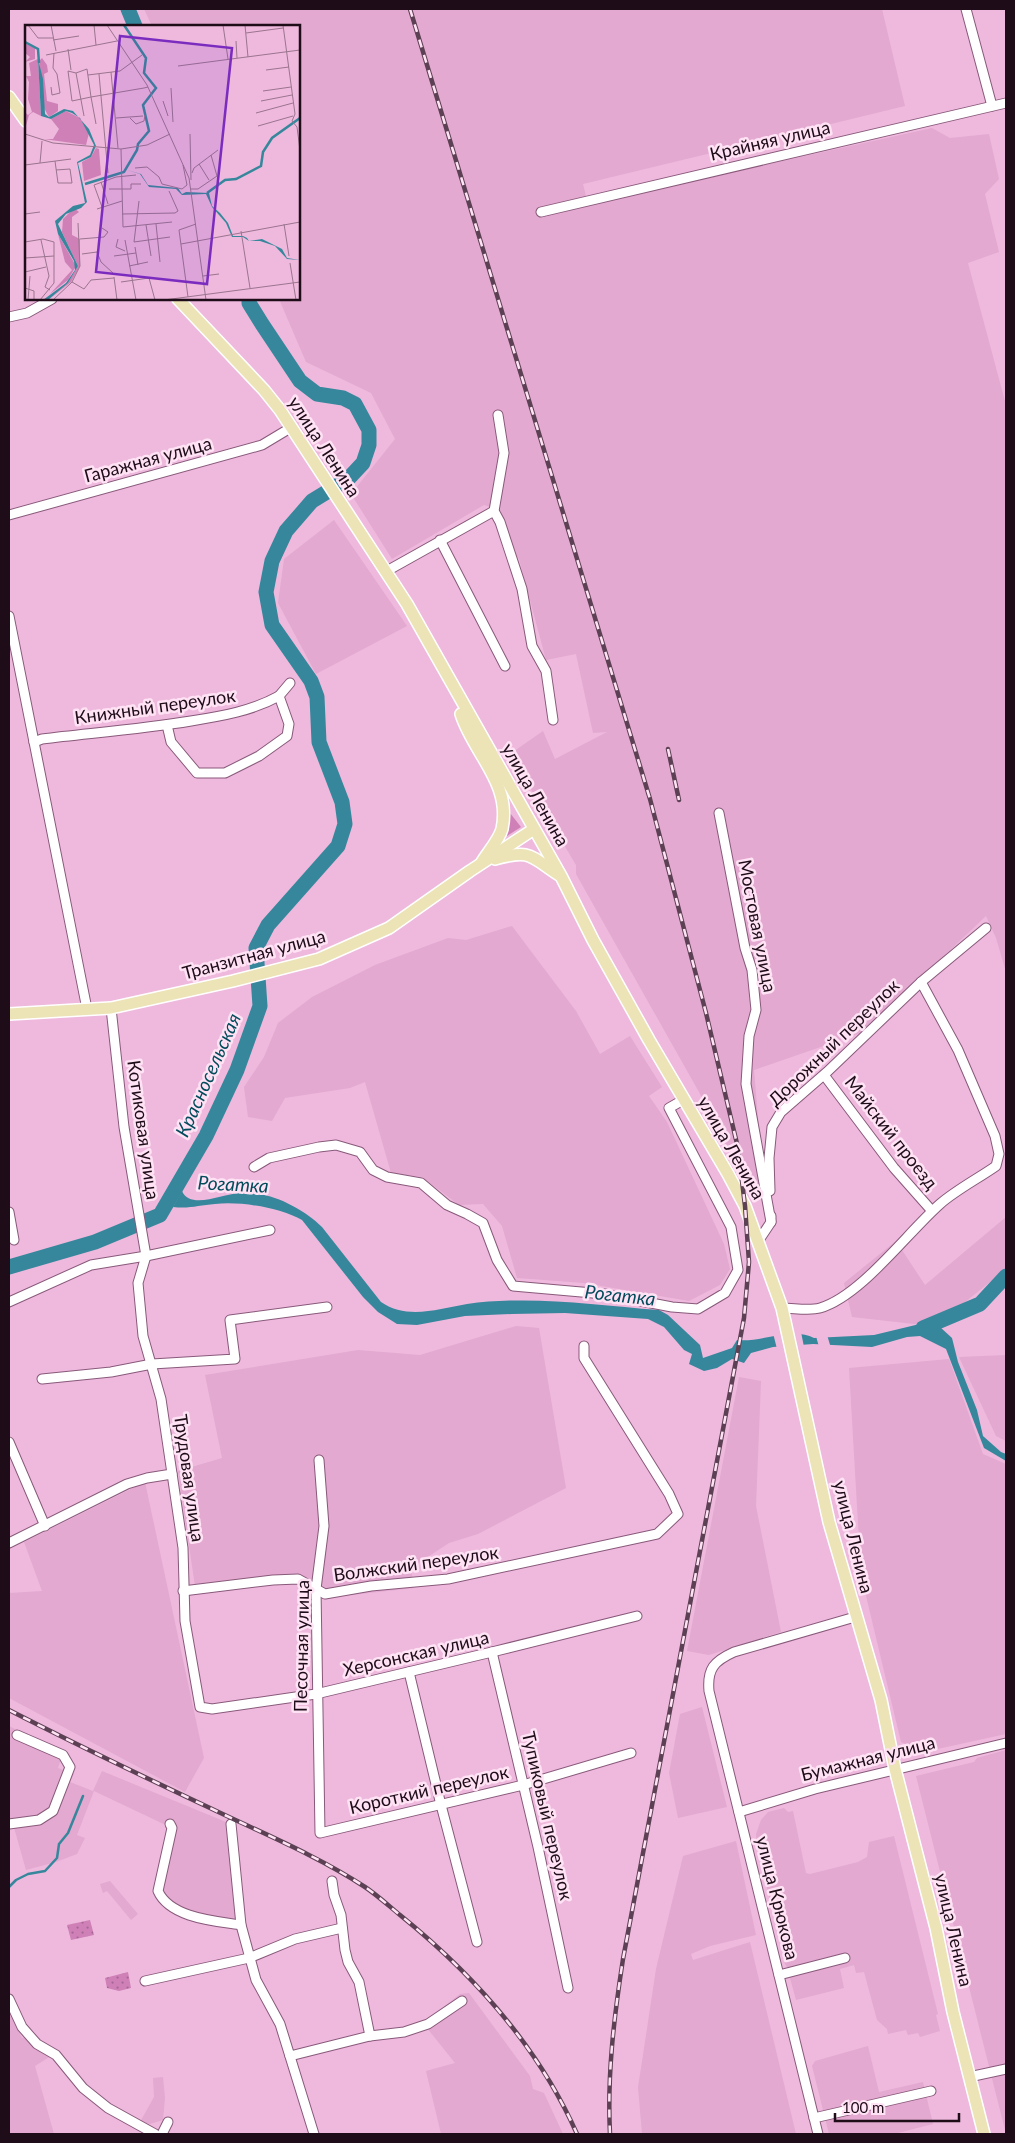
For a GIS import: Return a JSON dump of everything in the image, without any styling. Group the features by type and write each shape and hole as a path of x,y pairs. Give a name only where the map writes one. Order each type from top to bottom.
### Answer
{"main road":[{"path":"9,98 25,120"},
{"name":"улица Ленина","path":"179,300 264,390 292,427 318,471 407,604 561,876 593,940 745,1206 759,1240 783,1313 829,1522 855,1617 881,1700 895,1769 936,1928 953,2012 984,2134"},
{"path":"453,686 462,717 500,788 504,813 502,830 480,866"},
{"name":"Транзитная улица","path":"9,1014 111,1008 239,980 319,959 390,928 534,829"},
{"path":"480,866 517,853 530,855 561,876"}],"street":[{"path":"966,9 992,106"},
{"name":"Крайняя улица","path":"541,212 1006,102"},
{"path":"9,317 27,313 50,300"},
{"path":"498,415 504,454 494,511 500,522 522,589 532,646 546,671 553,720"},
{"name":"Гаражная улица","path":"9,515 262,445 292,427"},
{"path":"385,572 494,511"},
{"path":"440,540 505,666"},
{"path":"9,616 87,1009"},
{"path":"167,725 171,742 197,773 225,773 259,756 287,736 289,724 280,696 290,683"},
{"name":"Книжный переулок","path":"34,742 42,739 167,725 232,714 280,696"},
{"name":"Мостовая улица","path":"719,813 745,948 752,970 756,1010 750,1036 746,1084 771,1222"},
{"name":"Дорожный переулок","path":"771,1222 769,1158 772,1128 781,1112 824,1075 921,982 986,928"},
{"path":"783,1313 818,1308 837,1301 879,1267 912,1230 942,1202 996,1166 1000,1154 995,1136 958,1050 921,982"},
{"name":"Котиковая улица","path":"111,1008 124,1126 146,1256"},
{"name":"Майский проезд","path":"824,1075 894,1168 932,1211"},
{"path":"254,1167 269,1158 319,1147 336,1145 360,1152 373,1170 387,1177 421,1182 447,1205 468,1214 482,1223 497,1260 513,1286 604,1294 698,1310 725,1293 738,1270 731,1227 669,1108 683,1100"},
{"path":"9,1212 14,1240"},
{"path":"759,1240 771,1222"},
{"path":"9,1302 91,1265 146,1256 270,1230"},
{"name":"Трудовая улица","path":"146,1256 138,1283 143,1336 161,1399 183,1548 185,1621 200,1707"},
{"path":"42,1379 110,1372 152,1364 235,1359 230,1320 328,1307"},
{"name":"Волжский переулок","path":"183,1591 273,1580 298,1579 325,1594 371,1586 448,1579 657,1534 678,1514 669,1494 584,1358 584,1346"},
{"path":"9,1442 45,1526"},
{"name":"Песочная улица","path":"319,1460 324,1526 316,1590 316,1694 320,1833"},
{"path":"9,1543 127,1484 147,1478 172,1474"},
{"name":"Херсонская улица","path":"200,1707 212,1709 316,1694 637,1616"},
{"name":"улица Крюкова","path":"818,2134 709,1691 708,1680 711,1670 719,1659 734,1652 855,1617"},
{"name":"Тупиковый переулок","path":"492,1652 538,1847 568,1988"},
{"path":"409,1672 477,1942"},
{"path":"9,1824 39,1820 53,1811 70,1767 63,1756 17,1735"},
{"name":"Бумажная улица","path":"739,1812 790,1795 1006,1742"},
{"name":"Короткий переулок","path":"320,1833 523,1785 631,1752"},
{"path":"170,1824 172,1828 158,1891 161,1898 192,1917 241,1925"},
{"path":"231,1824 241,1925 256,1980 280,2024 314,2134"},
{"path":"332,1882 348,1962 359,1982 370,2036"},
{"path":"145,1981 250,1958 295,1939 342,1928"},
{"path":"779,1975 845,1958"},
{"path":"9,1999 22,2028 37,2044 56,2055 83,2088 108,2108 155,2134"},
{"path":"290,2056 370,2036 404,2032 428,2024 462,2000"},
{"path":"969,2077 1006,2069"},
{"path":"814,2118 931,2091"},
{"path":"162,2134 168,2122"}],"shaded area":[{"path":"144,9 882,9 905,106 583,184 588,204 932,128 950,138 989,134 999,179 985,194 999,252 968,263 1006,405 1006,972 996,938 986,916 864,1032 754,1070 764,1189 750,1192 699,1092 576,874 576,865 510,754 543,731 555,759 607,732 593,733 576,654 546,660 519,559 515,554 500,510 484,505 392,559 351,494 395,439 371,393 306,362 279,300 300,300 300,25 152,25"},
{"path":"334,520 407,626 316,674 278,603 284,559"},
{"path":"510,813 521,827 507,836 505,835"},
{"path":"512,926 576,1011 600,1054 630,1036 662,1087 649,1096 667,1122 724,1244 730,1269 720,1285 689,1301 584,1283 517,1278 502,1226 483,1204 459,1205 422,1177 391,1173 365,1082 350,1088 285,1098 272,1121 248,1117 244,1087 264,1057 278,1023 312,997 375,965 448,938 466,940"},
{"path":"1006,1217 1006,1269 959,1307 923,1325 852,1317 844,1283 896,1241 925,1285"},
{"path":"516,1326 539,1328 566,1488 478,1534 449,1543 411,1568 414,1588 324,1598 297,1582 196,1593 178,1471 222,1458 205,1375 358,1350 420,1355"},
{"path":"1006,1355 1006,1441 996,1436 959,1357"},
{"path":"949,1359 983,1454 1006,1464 1006,1734 924,1752 901,1742 861,1575 849,1368"},
{"path":"739,1377 761,1381 756,1506 781,1632 709,1655 687,1651"},
{"path":"145,1482 204,1758 185,1792 9,1698 9,1593 42,1591 24,1542"},
{"path":"702,1707 727,1807 678,1818 669,1773 680,1714"},
{"path":"9,1726 55,1749 61,1759 58,1768 74,1774 70,1782 93,1791 102,1771 231,1824 241,1925 192,1917 161,1898 172,1828 94,1791 77,1835 85,1838 77,1854 26,1870 13,1824 9,1824"},
{"path":"1006,1750 1006,2134 916,1776 974,1762 977,1758"},
{"path":"784,1808 788,1812 793,1811 806,1873 810,1874 858,1862 867,1857 869,1842 894,1836 938,2014 936,2015 940,2031 920,2037 918,2033 908,2035 906,2030 888,2034 887,2029 877,2020 864,1972 856,1973 854,1965 840,1969 844,1988 796,2000 785,1964 756,1834 761,1820 768,1812"},
{"path":"736,1841 756,1935 710,1946 691,1954 693,1960 750,1942 796,2134 642,2134 638,2087 656,1969 683,1856"},
{"path":"110,1881 138,1914 131,1920 107,1891 103,1893 100,1884"},
{"path":"90,1920 94,1935 71,1940 67,1925"},
{"path":"128,1972 131,1988 119,1991 107,1988 105,1978"},
{"path":"469,1993 530,2076 533,2089 544,2093 563,2134 441,2134 426,2071 455,2063 423,2023 460,1994"},
{"path":"9,2011 22,2038 27,2036 35,2049 51,2056 35,2066 54,2134 9,2134"},
{"path":"868,2046 879,2092 923,2082 933,2124 894,2134 829,2134 812,2066 815,2061"},
{"path":"163,2077 165,2098 163,2120 150,2124 140,2122 154,2097 153,2078"}],"water":[{"path":"182,1191 186,1197 199,1200 208,1200 239,1193 253,1193 275,1198 292,1206 309,1216 322,1227 381,1302 401,1311 423,1312 467,1304 515,1300 659,1310 668,1315 700,1345 703,1358 732,1348 737,1340 786,1334 805,1335 814,1338 874,1335 928,1322 940,1327 952,1338 958,1362 977,1410 983,1436 1001,1452 1006,1454 1006,1461 984,1448 946,1349 920,1336 907,1337 872,1347 813,1344 773,1347 751,1353 744,1363 732,1359 717,1368 704,1371 689,1364 692,1354 684,1350 664,1327 648,1319 565,1313 512,1314 465,1316 417,1325 397,1324 378,1312 363,1297 302,1220 283,1212 248,1205 225,1203 173,1207"}],"pier":[{"path":"801,1332 804,1347 777,1349 773,1333"},
{"path":"827,1335 831,1348 819,1347 816,1336"}],"waterway":[{"name":"Красносельская","path":"128,9 135,25"},
{"name":"Красносельская","path":"9,1267 95,1242 160,1215 206,1136 237,1070 260,1006 256,948 268,925 338,846 345,824 342,802 319,742 317,697 311,681 272,625 266,592 272,561 286,531 312,501 348,479 363,463 369,445 369,430 355,404 343,398 317,394 300,381 262,324 249,300"},
{"path":"923,1328 980,1304 1006,1276"},
{"path":"9,1887 16,1880 28,1874 45,1871 57,1858 59,1844 68,1833 83,1796"}],"railway":[{"path":"410,9 650,799 706,1013 738,1148 745,1206 749,1262 744,1318 623,1959 612,2046 610,2134"},
{"path":"668,749 679,800"},
{"path":"9,1710 308,1855 346,1875 369,1890 453,1962 502,2014 544,2072 577,2134"}],"water label":[{"name":"Рогатка","path":"233,1184"},
{"name":"Рогатка","path":"620,1295"}]}
